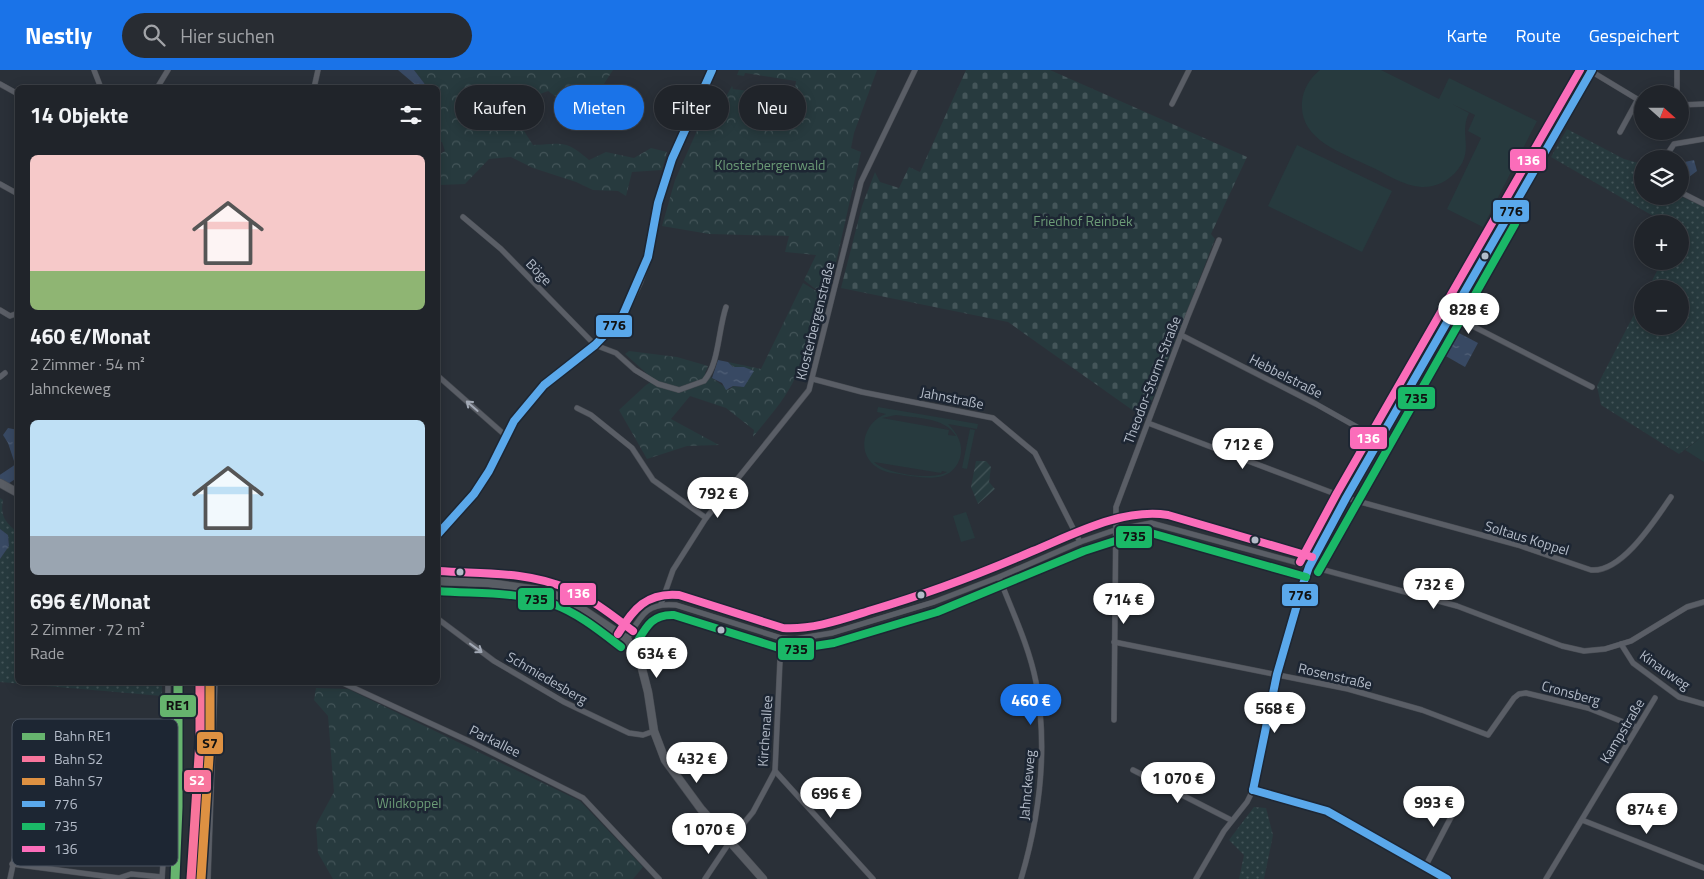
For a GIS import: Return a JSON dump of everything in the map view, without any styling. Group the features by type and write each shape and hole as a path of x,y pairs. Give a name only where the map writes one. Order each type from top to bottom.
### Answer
{"main road":[{"path":"440,532 474,494 489,471 514,421 544,385 595,345 622,317 639,282 648,257 658,203 672,158 712,70"},
{"path":"0,483 14,492"},
{"path":"440,580 489,583 554,594 586,611 627,639 639,657 648,692 654,731 665,760 730,843 763,879"}],"street":[{"path":"94,70 100,85"},
{"path":"159,85 168,70"},
{"path":"315,85 318,70"},
{"name":"Klosterbergenstraße","path":"662,604 678,562 706,518 803,399 813,379 829,307 862,182 915,70"},
{"path":"1172,104 1189,70"},
{"path":"1196,879 1232,820 1253,790 1277,674 1310,567 1346,498 1590,70 1634,97"},
{"path":"1677,70 1677,85"},
{"path":"0,84 15,92"},
{"path":"1689,105 1704,104"},
{"path":"1620,132 1634,110"},
{"path":"1670,150 1674,144 1704,139"},
{"path":"0,184 15,192"},
{"path":"1689,196 1704,204"},
{"name":"Böge","path":"463,217 501,249 595,345"},
{"name":"Theodor-Storm-Straße","path":"1114,720 1115,530 1117,503 1219,240"},
{"path":"595,345 616,354 635,370 658,384 678,390 693,387 704,381 711,372 716,357 719,328 726,307"},
{"path":"0,310 10,316 15,314"},
{"path":"1451,315 1592,387"},
{"name":"Hebbelstraße","path":"1181,335 1316,404 1380,440"},
{"path":"0,377 5,373"},
{"path":"440,378 506,436"},
{"name":"Jahnstraße","path":"813,379 862,392 993,418 1035,453 1080,542"},
{"path":"577,408 591,415 632,448 653,480 706,518"},
{"name":"Soltaus Koppel","path":"1148,423 1346,498 1518,546 1599,571 1619,562 1658,516 1671,497"},
{"path":"627,639 647,610 662,604 676,605 781,638 795,639 832,633 934,602 999,577 1080,542 1115,530 1152,523 1457,606 1562,646 1584,651 1631,641 1688,607 1704,602"},
{"name":"Jahnckeweg","path":"999,577 1036,680 1041,720 1042,752 1036,820 1021,879"},
{"name":"Schmiedesberg","path":"440,620 494,661 572,706 629,733 643,735 654,731"},
{"name":"Kirchenallee","path":"706,879 753,812 775,771 781,638"},
{"name":"Rosenstraße","path":"1114,642 1348,689 1422,710 1488,735"},
{"name":"Kinauweg","path":"1621,644 1624,652 1633,663 1679,697 1704,704"},
{"path":"168,685 168,719"},
{"path":"208,879 215,685"},
{"name":"Parkallee","path":"347,685 474,743 583,798 659,879"},
{"name":"Cronsberg","path":"1488,735 1514,698 1519,694 1526,693 1588,708 1636,727"},
{"name":"Kampstraße","path":"1546,879 1655,698"},
{"path":"1133,770 1232,820"},
{"path":"775,771 873,879"},
{"path":"1253,790 1327,811 1447,879"},
{"path":"1426,867 1461,798"},
{"path":"1582,820 1704,868"},
{"path":"10,879 12,864"},
{"path":"27,866 120,878 131,874 162,878"}],"green space":[{"path":"414,70 613,70 603,85 554,85 554,95 548,91 544,93 544,85 455,85 455,130 524,130 533,145 563,144 581,153 589,160 606,152 634,158 651,148 667,152 662,170 632,172 626,196 618,191 593,190 576,182 533,168 511,157 489,159 465,184 440,185 440,154 445,151 442,142 440,142 440,85 425,85"},
{"name":"Klosterbergenwald","path":"739,70 877,70 854,133 851,148 861,152 829,293 814,288 804,280 816,255 785,252 789,236 709,234 662,226 675,180 697,130 729,130 729,91 732,86 733,89 739,90 739,130 806,130 806,85 796,85 796,81 745,73 744,76 737,75"},
{"name":"Friedhof Reinbek","path":"966,70 1050,70 1247,157 1211,234 1215,239 1145,419 1008,322 841,288 862,206 875,172 880,182 899,188 909,167 920,172"},
{"path":"1320,70 1381,70 1439,99 1449,78 1537,121 1483,227 1447,209 1481,138 1468,131 1475,115 1452,104 1469,113 1465,128 1466,150 1461,165 1444,182 1431,186 1414,186 1394,179 1335,150 1314,135 1307,126 1303,115 1302,102 1308,84"},
{"path":"1567,129 1624,159 1634,162 1634,205 1551,157"},
{"path":"1297,145 1392,191 1362,252 1268,206"},
{"path":"1689,200 1704,207 1704,435 1679,454 1601,405 1597,386 1634,314 1634,335 1689,335 1689,280 1652,280 1658,270 1689,270 1689,215 1651,215 1634,205 1689,205"},
{"path":"803,283 820,293 810,336 795,378 786,394 753,437 754,430 726,408 690,396 671,419 719,445 687,446 647,459 619,410 654,380 625,354 629,351 677,357 708,366 705,373 729,390 733,386 741,387 744,367 733,367 728,362 761,369"},
{"path":"878,407 978,424 977,429 948,424 957,435 961,448 960,458 956,466 944,476 920,477 884,471 871,462 866,455 864,447 867,431 878,418 886,414 877,412","holes":["896,415 937,422 945,425 956,436 948,435 949,430 882,418","874,462 941,473 942,471 947,472 931,476 910,475 888,470"]},
{"path":"970,429 975,430 967,469 962,468"},
{"path":"1704,435 1704,462 1685,450"},
{"path":"976,461 986,461 991,467 989,482 995,489 978,504 971,487"},
{"path":"0,498 3,500 2,510 4,518 15,530 15,683 0,682 0,559 9,546 8,535 0,529"},
{"path":"966,512 975,538 961,542 953,516"},
{"path":"35,685 162,685 162,696"},
{"name":"Wildkoppel","path":"316,688 348,689 580,801 643,867 633,879 333,879 318,853 316,825 334,792 328,716 314,700"},
{"path":"1254,807 1266,808 1273,835 1264,879 1239,879 1244,855 1229,840"}],"water":[{"path":"398,70 414,70 425,85 416,85"},
{"path":"1694,160 1697,171 1689,177 1689,161"},
{"path":"1457,332 1478,343 1465,367 1444,355"},
{"path":"718,360 728,362 733,367 744,367 754,371 744,387 733,386 726,390 722,383 712,378"},
{"path":"8,428 15,429 15,464 8,443 3,435"},
{"path":"15,464 15,478 8,480 5,477"},
{"path":"0,529 8,535 9,546 0,559"}],"waterway":[{"path":"0,482 15,472"}],"rail line":[{"name":"RE1","path":"178,685 178,719"},
{"name":"S2","path":"191,879 200,741 200,685"},
{"name":"S7","path":"201,879 210,742 210,685"},
{"name":"RE1","path":"178,719 178,807"},
{"name":"RE1","path":"175,879 176,866"}],"transit line":[{"name":"776","path":"440,532 474,494 489,471 514,421 544,385 595,345 622,317 648,257 658,203 672,159 712,70"},
{"name":"136","path":"1300,562 1337,493 1580,70"},
{"name":"776","path":"1253,790 1277,674 1309,567 1346,498 1592,70"},
{"name":"735","path":"1318,572 1515,224"},
{"name":"136","path":"618,634 629,617 642,604 658,596 668,595 679,595 783,628 828,623 933,590 993,568 1082,530 1133,515 1168,515 1312,557"},
{"name":"735","path":"636,644 650,623 666,615 674,615 779,648 795,649 834,643 937,612 1084,551 1118,540 1151,533 1306,577"},
{"name":"136","path":"440,571 504,574 553,583 602,608 633,631"},
{"name":"735","path":"440,591 510,595 553,604 580,617 621,647"},
{"name":"776","path":"1253,790 1327,811 1447,879"}]}
